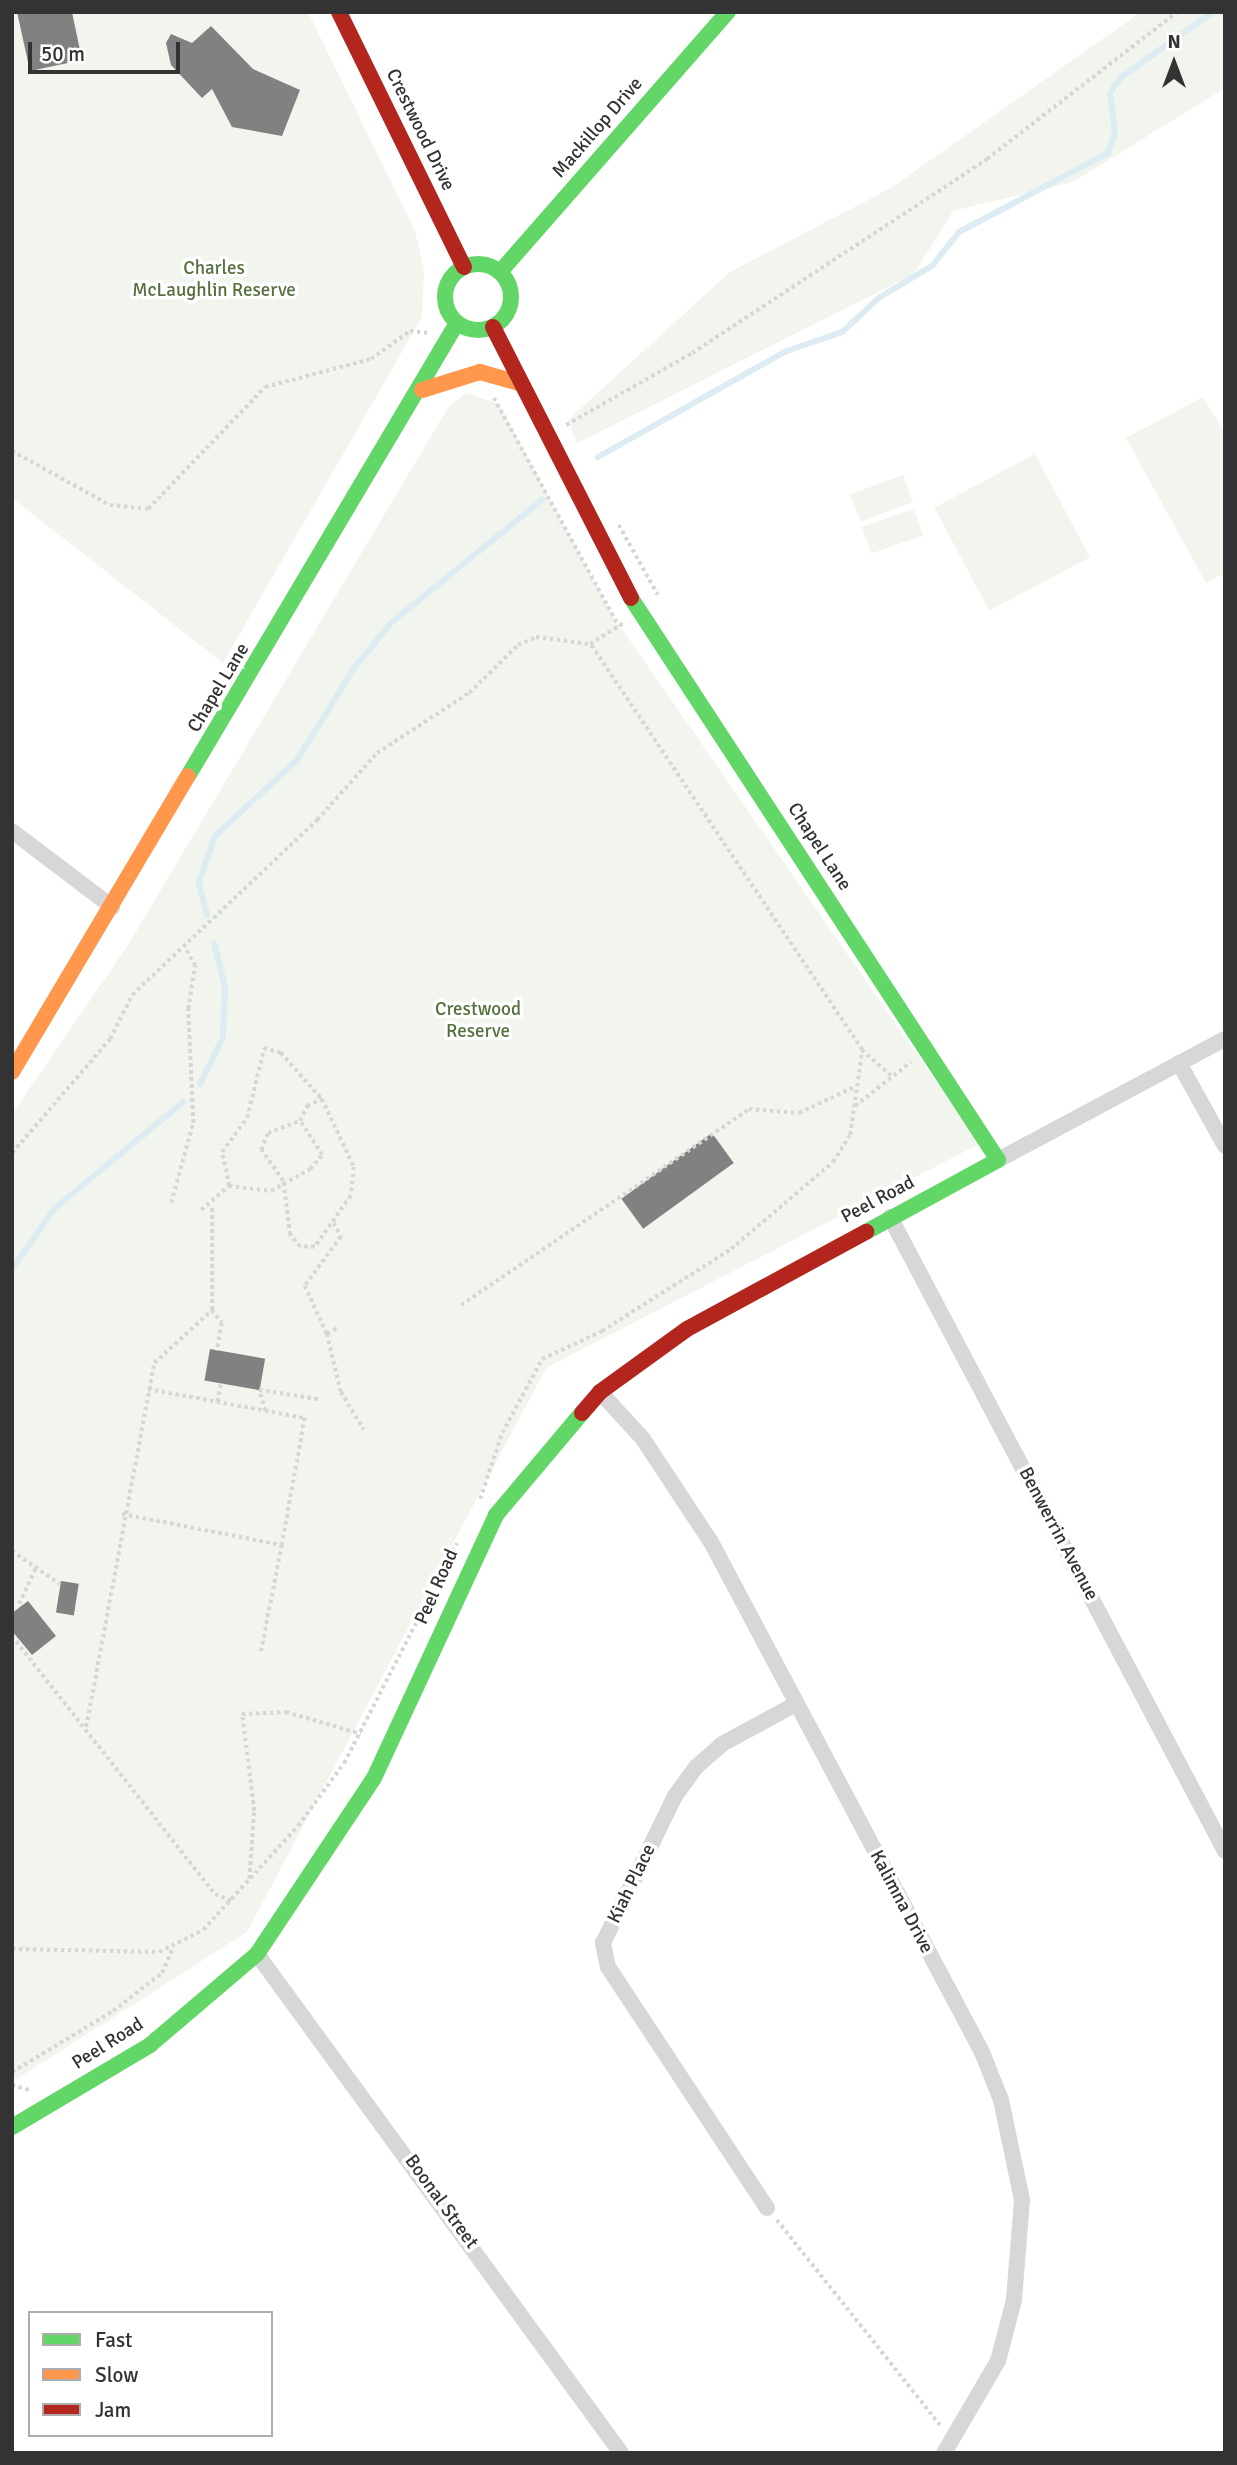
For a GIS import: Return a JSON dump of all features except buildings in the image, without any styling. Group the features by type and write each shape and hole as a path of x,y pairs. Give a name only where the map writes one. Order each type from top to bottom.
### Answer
{"street":[{"name":"Crestwood Drive","path":"339,12 464,267"},
{"name":"Mackillop Drive","path":"500,272 728,12"},
{"path":"464,267 500,272 510,303 493,327 476,330 457,323 445,294 464,267"},
{"name":"Chapel Lane","path":"12,1072 422,390 457,323"},
{"name":"Chapel Lane","path":"493,327 519,383 641,613 998,1160"},
{"path":"422,390 480,372 519,383"},
{"path":"12,831 112,907"},
{"path":"998,1160 1225,1039"},
{"path":"1180,1063 1225,1146"},
{"name":"Peel Road","path":"12,2127 150,2045 257,1954 374,1778 496,1515 600,1392 687,1329 998,1160"},
{"name":"Benwerrin Avenue","path":"890,1217 1225,1851"},
{"name":"Kalimna Drive","path":"600,1392 643,1439 687,1503 982,2052 1014,2147 1021,2200 1014,2300 998,2361 948,2447"},
{"name":"Kiah Place","path":"767,2208 608,1967 603,1943 675,1796 696,1767 722,1744 796,1704"},
{"name":"Boonal Street","path":"257,1954 621,2453"}],"path":[{"path":"572,436 565,424 692,353 987,159 1177,12"},
{"path":"12,451 110,505 148,509 265,387 372,359 410,331 449,341"},
{"path":"480,372 619,626"},
{"path":"12,1153 110,1039 132,995 186,949 377,753 469,693 518,645 536,637 590,644 661,600 617,522"},
{"path":"590,644 862,1050 892,1076"},
{"path":"171,1203 193,1123 188,1009 195,966 186,949"},
{"path":"229,1186 222,1152 247,1118 264,1048 281,1053 322,1099 354,1167 351,1196 315,1247 300,1247 290,1235 283,1181 261,1150 268,1133 300,1121 307,1106 322,1099"},
{"path":"478,1506 502,1433 542,1359 602,1331 760,1227 833,1162 850,1135 862,1050"},
{"path":"855,1106 915,1058"},
{"path":"461,1305 749,1110 799,1114 855,1087"},
{"path":"229,1186 249,1193 310,1169 322,1155 300,1121"},
{"path":"201,1210 229,1186"},
{"path":"212,1208 212,1310 222,1323 218,1351"},
{"path":"334,1223 341,1237 305,1286 327,1334 341,1392 364,1430"},
{"path":"86,1727 122,1514 154,1363 212,1310"},
{"path":"327,1334 339,1327"},
{"path":"218,1402 221,1383"},
{"path":"148,1389 305,1418 261,1653"},
{"path":"265,1411 259,1390 318,1399"},
{"path":"122,1514 282,1545"},
{"path":"12,1949 159,1952 203,1930 298,1826 361,1734 461,1537"},
{"path":"12,1551 60,1584"},
{"path":"19,1604 36,1567"},
{"path":"12,1636 215,1894 232,1901"},
{"path":"249,1881 254,1811 242,1714 285,1712 361,1734"},
{"path":"12,2072 162,1973 173,1945"},
{"path":"767,2208 948,2447"}],"green space":[{"name":"Charles McLaughlin Reserve","path":"12,12 308,12 415,231 424,270 422,317 223,663 12,498"},
{"path":"1141,12 1225,12 1225,88 1073,182 953,211 914,274 577,443 568,420 730,272 891,188"},
{"name":"Crestwood Reserve","path":"466,393 499,404 613,616 979,1144 546,1368 247,1932 12,2082 12,1114 128,945 449,406"},
{"path":"1203,397 1225,434 1225,573 1206,583 1126,438"},
{"path":"1035,454 1090,557 989,611 934,508"},
{"path":"903,475 913,502 860,521 850,494"},
{"path":"914,509 923,535 871,553 862,527"}],"waterway":[{"path":"598,457 784,352 842,332 880,297 932,266 959,232 1108,153 1115,133 1110,93 1120,78 1213,12"},
{"path":"207,915 199,882 215,836 297,760 355,667 391,623 543,499"},
{"path":"200,1084 223,1037 225,987 214,943"},
{"path":"12,1269 55,1208 183,1102"}],"traffic: fast":[{"path":"500,272 728,12"},
{"path":"478,264 491,267 501,274 508,284 511,297 508,310 501,320 491,327 478,330 465,327 455,320 448,310 445,297 448,284 455,274 465,267 478,264"},
{"path":"188,776 457,323"},
{"path":"631,598 998,1160 866,1232"},
{"path":"12,2127 150,2045 257,1954 374,1778 496,1515 582,1413"}],"traffic: slow":[{"path":"422,390 480,372 519,383"},
{"path":"12,1072 188,776"}],"traffic: jam":[{"path":"339,12 464,267"},
{"path":"493,327 631,598"},
{"path":"582,1413 600,1392 687,1329 866,1232"}]}
